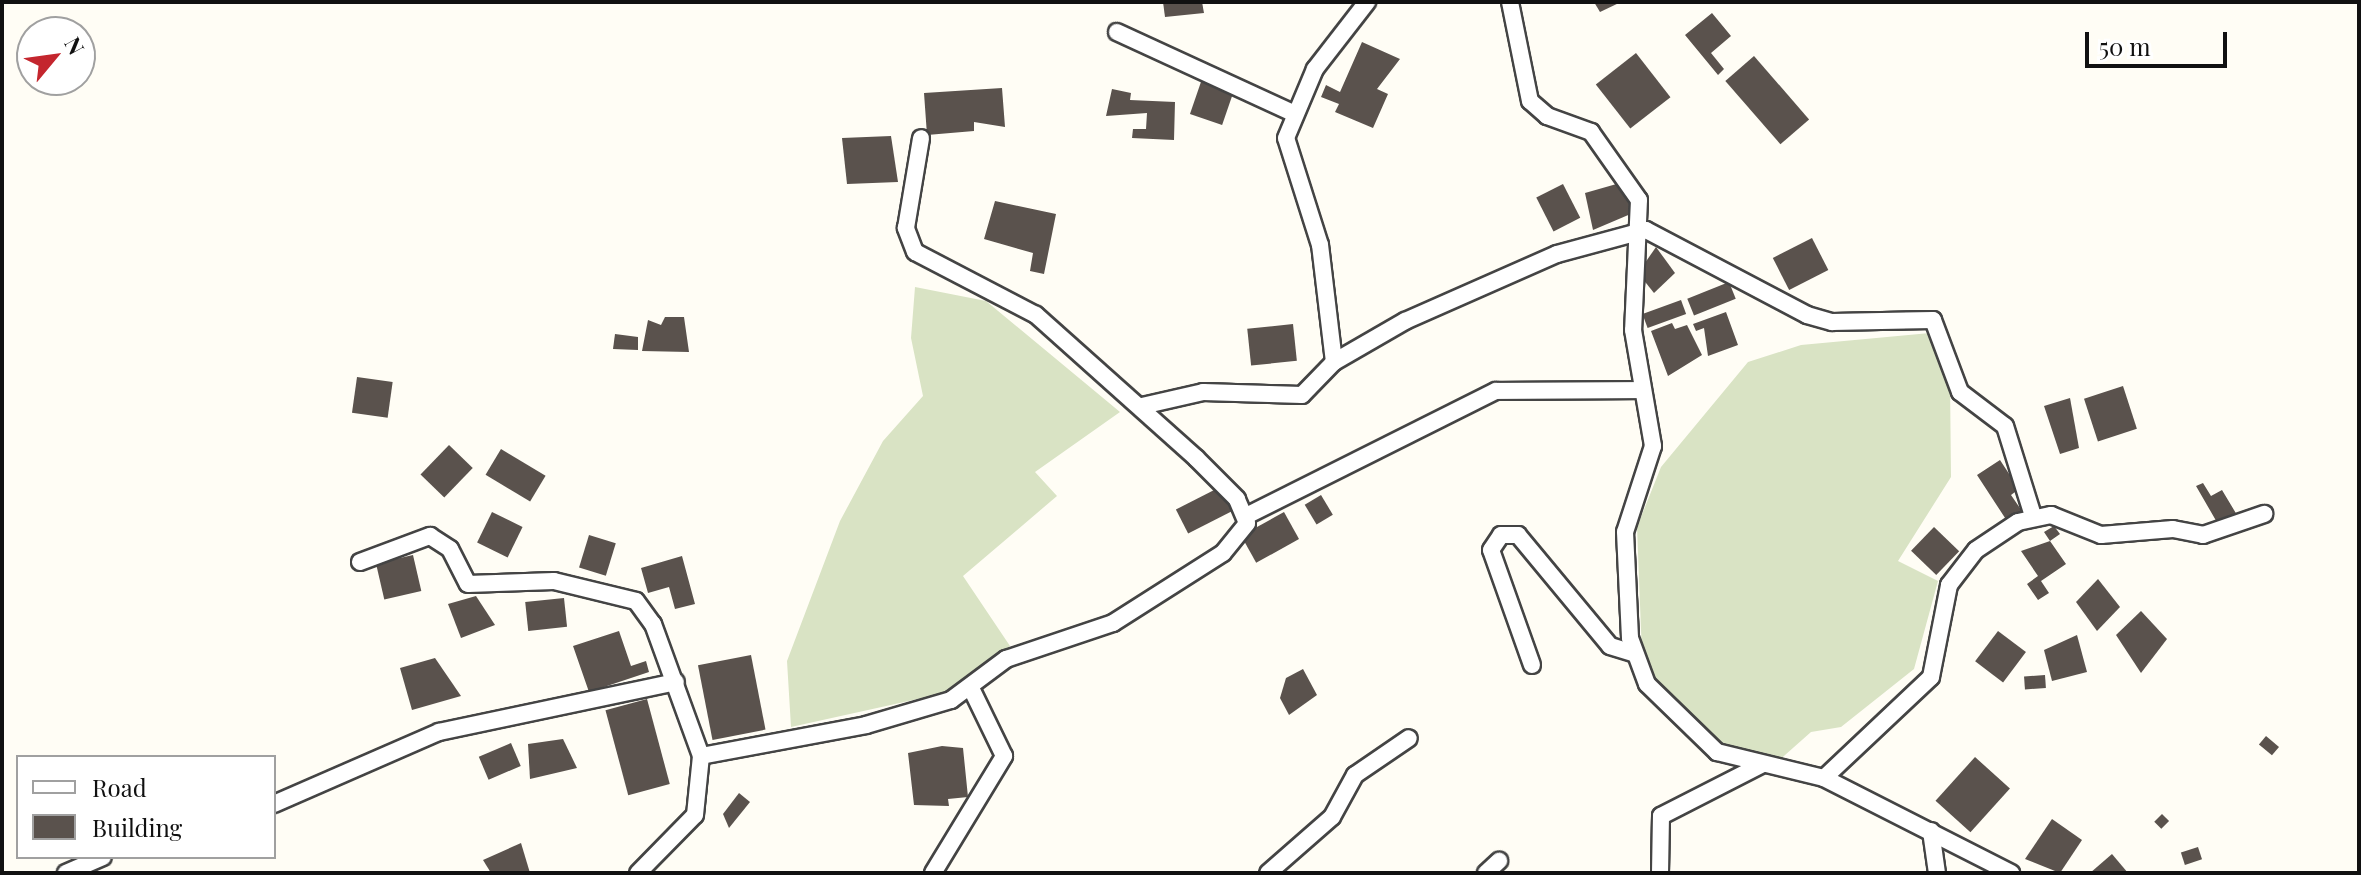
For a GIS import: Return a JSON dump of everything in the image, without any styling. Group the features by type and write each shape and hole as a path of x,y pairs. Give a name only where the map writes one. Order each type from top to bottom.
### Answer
{"street":[{"path":"1334,362 1320,245 1286,138 1293,113 1332,44 1367,2"},
{"path":"1510,2 1530,101 1600,141 1636,193 1633,330 1653,446 1625,532 1633,653 1657,699 1701,739 1731,758 1824,778 2011,873"},
{"path":"1117,32 1293,113"},
{"path":"921,138 906,228 915,252 1007,294 1142,406 1248,515"},
{"path":"1142,406 1203,392 1296,397 1334,362 1501,275 1635,229 1656,232 1807,315 1832,322 1933,320 1960,392 2005,426 2033,516"},
{"path":"701,756 866,725 971,688 1006,659 1113,623 1223,553 1248,515 1508,387 1606,395 1642,390"},
{"path":"1824,778 1931,677 1946,594 1961,566 2033,516 2118,536 2215,534 2264,514"},
{"path":"1532,665 1491,550 1501,535 1518,535 1610,646 1633,653"},
{"path":"360,562 430,536 450,549 468,584 554,581 625,595 649,616 701,756 695,815 638,873"},
{"path":"276,803 439,732 676,682"},
{"path":"933,873 1004,756 971,688"},
{"path":"1268,873 1332,817 1355,775 1409,738"},
{"path":"1660,873 1661,816 1763,764"},
{"path":"1931,831 1937,873"},
{"path":"66,873 98,859"},
{"path":"1486,873 1499,861"}],"green space":[{"path":"915,287 986,301 1120,412 1035,472 1057,496 963,576 1010,646 954,691 791,727 787,661 840,521 883,441 923,396 911,338"},
{"path":"1930,333 1950,381 1951,477 1898,561 1938,581 1914,669 1841,727 1811,732 1776,763 1729,755 1672,704 1642,656 1637,527 1661,467 1748,362 1801,345"}],"building":[{"path":"1163,2 1202,2 1204,13 1165,17"},
{"path":"1594,2 1621,2 1600,12"},
{"path":"1712,13 1731,36 1711,53 1724,69 1718,75 1685,35"},
{"path":"1362,42 1400,59 1377,89 1388,94 1373,128 1335,112 1339,104 1321,97 1326,85 1340,92"},
{"path":"1636,53 1670,97 1630,129 1596,84"},
{"path":"1754,56 1809,119 1780,144 1725,81"},
{"path":"1202,79 1234,90 1222,125 1190,114"},
{"path":"1002,88 1005,127 974,122 974,131 927,135 924,93"},
{"path":"1112,89 1131,93 1130,100 1175,102 1174,140 1132,138 1133,129 1146,129 1147,113 1106,116"},
{"path":"891,136 898,182 847,184 842,138"},
{"path":"1620,183 1633,213 1593,230 1585,193"},
{"path":"1563,184 1580,218 1554,231 1536,198"},
{"path":"995,201 1056,214 1044,274 1030,271 1033,253 984,239"},
{"path":"1812,238 1828,270 1789,290 1773,258"},
{"path":"1656,247 1675,273 1654,293 1638,273"},
{"path":"1729,282 1736,299 1694,316 1687,299"},
{"path":"1681,300 1686,314 1648,328 1642,314"},
{"path":"1726,312 1738,345 1708,356 1704,328 1696,331 1693,324"},
{"path":"665,317 684,317 689,352 642,351 648,320 661,325"},
{"path":"1672,323 1675,329 1687,325 1702,355 1668,376 1651,331"},
{"path":"1293,324 1297,361 1251,366 1247,329"},
{"path":"615,334 638,337 638,350 613,349"},
{"path":"357,377 393,382 388,418 352,413"},
{"path":"2123,386 2137,429 2098,441 2084,399"},
{"path":"2070,398 2079,448 2060,454 2044,406"},
{"path":"449,445 473,468 444,497 421,474"},
{"path":"501,449 546,476 530,501 486,475"},
{"path":"2000,460 2019,489 2011,495 2024,514 2009,524 1977,475"},
{"path":"2203,483 2211,496 2222,490 2240,520 2222,531 2196,486"},
{"path":"1224,485 1236,509 1188,534 1176,510"},
{"path":"1321,495 1333,515 1317,525 1305,505"},
{"path":"492,512 523,527 508,557 477,543"},
{"path":"1284,512 1299,539 1256,563 1241,536"},
{"path":"2054,526 2060,534 2050,541 2044,532"},
{"path":"1934,527 1959,551 1936,575 1911,551"},
{"path":"589,535 616,543 606,576 579,568"},
{"path":"2050,541 2066,564 2041,581 2049,593 2038,600 2027,584 2038,576 2021,551"},
{"path":"413,555 421,591 384,600 376,564"},
{"path":"682,556 695,604 675,609 669,587 648,593 641,568"},
{"path":"2098,579 2120,607 2097,631 2076,602"},
{"path":"476,596 495,625 461,638 448,604"},
{"path":"564,598 567,627 528,631 525,602"},
{"path":"2141,611 2167,639 2141,673 2116,635"},
{"path":"619,631 631,666 646,661 649,672 589,692 573,646"},
{"path":"1998,631 2026,652 2003,682 1975,661"},
{"path":"2077,635 2087,672 2052,681 2044,650"},
{"path":"751,655 766,730 712,740 698,665"},
{"path":"435,658 461,696 412,710 400,668"},
{"path":"1303,669 1317,695 1289,715 1280,698 1286,678"},
{"path":"2045,675 2046,688 2025,689 2024,676"},
{"path":"647,699 670,784 628,795 605,710"},
{"path":"2266,736 2279,747 2272,755 2259,744"},
{"path":"563,739 577,768 530,779 528,744"},
{"path":"511,743 521,766 489,780 479,757"},
{"path":"942,746 963,748 968,797 948,799 949,806 914,805 908,753"},
{"path":"1975,757 2010,788 1970,832 1936,801"},
{"path":"739,793 750,802 729,828 723,814"},
{"path":"2162,814 2169,821 2161,829 2154,822"},
{"path":"2052,819 2082,840 2060,873 2025,859"},
{"path":"521,843 530,873 491,873 483,860"},
{"path":"2198,847 2202,859 2185,865 2181,853"},
{"path":"2112,854 2128,873 2090,873"}]}
